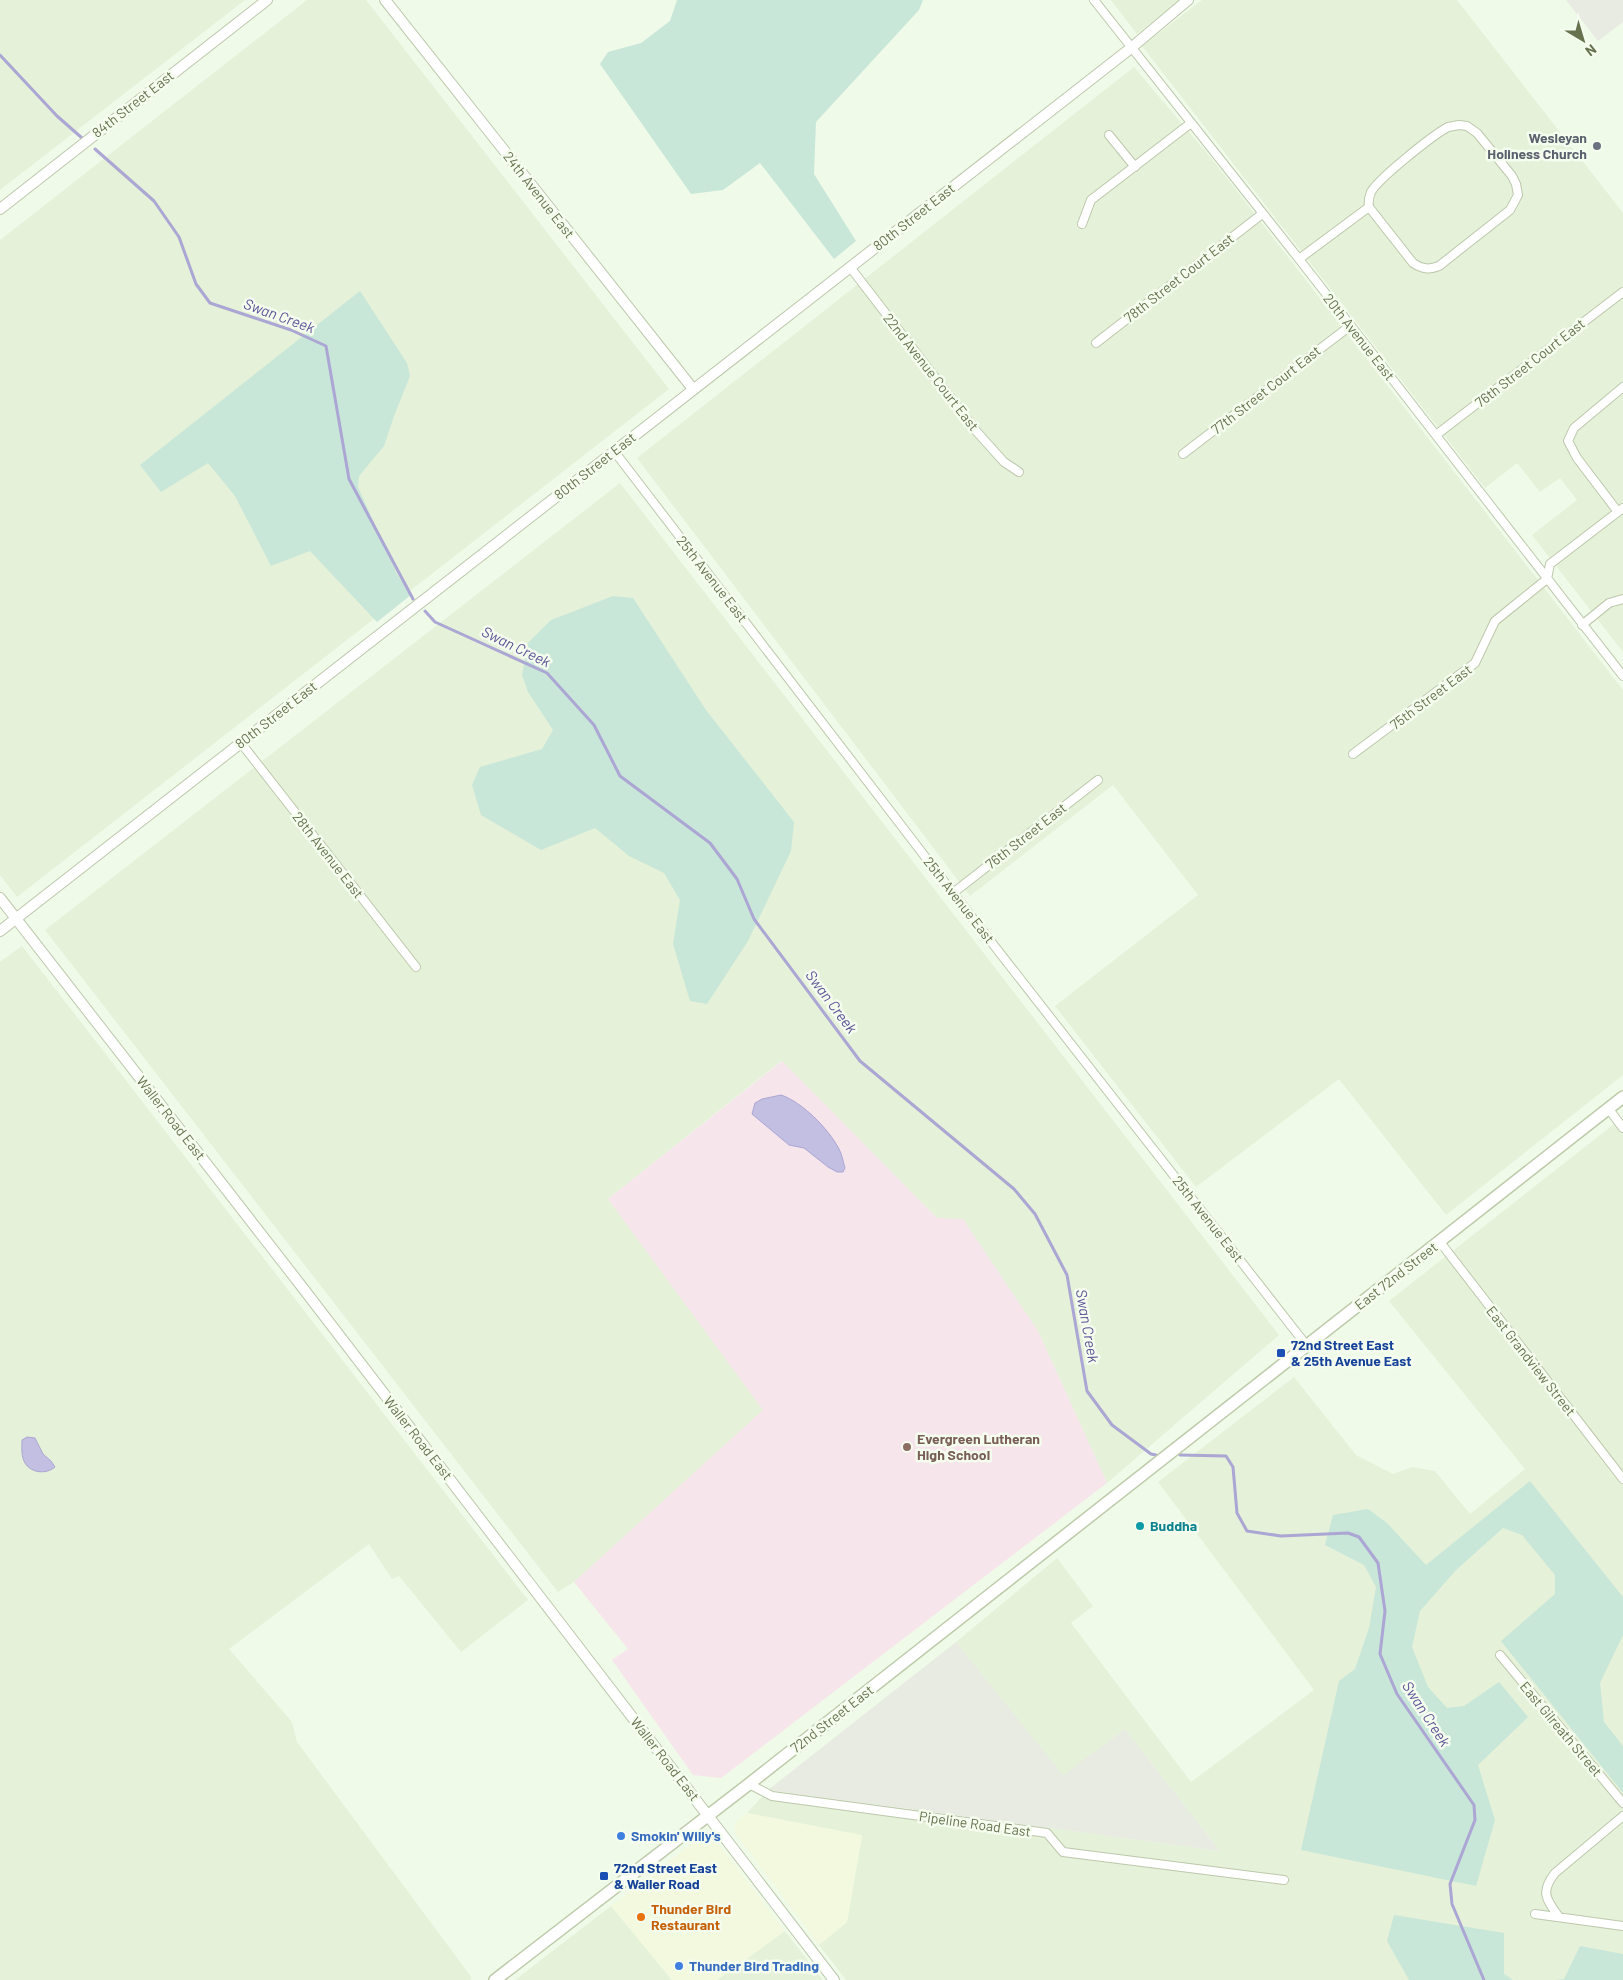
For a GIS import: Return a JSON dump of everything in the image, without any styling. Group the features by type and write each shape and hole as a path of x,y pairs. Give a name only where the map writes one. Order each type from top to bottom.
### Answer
{"main road":[{"name":"East 72nd Street","path":"1168,1455 1623,1097"},
{"name":"72nd Street East","path":"495,1980 708,1816 1168,1455"}],"street":[{"name":"84th Street East","path":"0,209 267,0"},
{"name":"24th Avenue East","path":"385,0 693,390"},
{"name":"20th Avenue East","path":"1094,0 1299,259 1623,676"},
{"name":"80th Street East","path":"0,931 1131,48 1188,0"},
{"path":"1082,224 1092,200 1191,123"},
{"path":"1452,126 1467,126 1477,133 1512,176 1517,190 1516,199 1510,210 1439,266 1432,269 1423,268 1413,263 1368,207 1371,192 1382,179 1435,136 1452,126"},
{"path":"1110,135 1135,167"},
{"path":"1299,259 1368,207"},
{"name":"78th Street Court East","path":"1096,343 1262,214"},
{"name":"22nd Avenue Court East","path":"850,267 977,432 1004,462 1019,472"},
{"name":"76th Street Court East","path":"1436,435 1623,292"},
{"name":"77th Street Court East","path":"1183,454 1350,326"},
{"path":"1620,510 1577,458 1570,447 1569,438 1574,428 1623,387"},
{"name":"25th Avenue East","path":"614,451 953,893 1307,1346"},
{"name":"75th Street East","path":"1353,754 1475,664 1495,621 1547,579 1550,564 1620,510"},
{"path":"1582,625 1609,603 1623,599"},
{"name":"28th Avenue East","path":"241,743 416,967"},
{"name":"76th Street East","path":"953,893 1098,780"},
{"name":"Waller Road East","path":"0,898 834,1980"},
{"path":"1608,1108 1623,1128"},
{"name":"East Grandview Street","path":"1440,1242 1623,1479"},
{"name":"East Gilreath Street","path":"1500,1655 1623,1803"},
{"name":"Pipeline Road East","path":"749,1784 772,1796 1048,1833 1063,1852 1284,1880"},
{"path":"1559,1916 1547,1901 1546,1888 1548,1882 1623,1816"},
{"path":"1535,1914 1623,1926"}],"shaded area":[{"path":"0,0 245,0 0,190"},
{"path":"307,0 366,0 669,389 17,897 0,875 0,240"},
{"path":"677,0 923,0 919,10 816,122 814,174 856,241 834,259 760,163 723,190 691,194 600,64 608,52 641,43 670,21"},
{"path":"1111,0 1180,0 1137,34"},
{"path":"1202,0 1457,0 1623,213 1623,652 1532,535 1577,500 1560,478 1540,492 1517,463 1485,488 1142,46"},
{"path":"1566,0 1623,0 1623,22 1598,41"},
{"path":"1134,67 1216,164 1623,690 1623,1075 1446,1215 1339,1079 1196,1187 1055,1006 1198,895 1113,785 970,896 637,458"},
{"path":"360,291 407,363 410,376 384,446 359,476 358,487 397,574 411,595 377,622 310,551 271,566 235,496 208,463 161,492 140,465"},
{"path":"620,483 1279,1335 1107,1483 1038,1331 937,1218 781,1061 608,1199 764,1410 574,1582 558,1592 45,930"},
{"path":"613,596 633,598 706,710 794,822 791,851 748,941 707,1004 690,1001 673,944 680,900 664,873 629,856 595,828 541,850 481,815 472,785 480,767 542,749 553,730 528,692 522,675 528,643 551,620"},
{"path":"22,946 528,1600 461,1652 399,1576 392,1579 369,1544 229,1649 292,1722 297,1742 472,1978 470,1980 0,1980 0,962"},
{"name":"Evergreen Lutheran High School","path":"782,1061 937,1218 963,1219 1038,1331 1107,1483 721,1778 693,1775 612,1660 628,1649 574,1582 763,1410 608,1199"},
{"path":"1623,1117 1623,1980 846,1980 819,1945 847,1922 862,1836 747,1813 768,1790 1220,1851 1125,1729 1063,1776 956,1642 1057,1558 1093,1606 1071,1623 1191,1782 1314,1690 1158,1482 1294,1377 1356,1455 1393,1474 1412,1467 1435,1471 1470,1514 1525,1469 1389,1301"},
{"path":"1530,1481 1623,1597 1623,1635 1600,1683 1604,1722 1623,1746 1623,1793 1501,1641 1555,1594 1555,1575 1522,1535 1503,1528 1456,1570 1420,1611 1412,1647 1428,1687 1447,1708 1464,1706 1499,1682 1528,1717 1478,1765 1495,1820 1476,1886 1301,1850 1339,1681 1355,1669 1369,1628 1376,1587 1364,1565 1325,1545 1333,1515 1368,1509 1387,1523 1426,1565"},
{"path":"956,1642 1063,1775 1125,1729 1220,1851 768,1790"},
{"path":"747,1813 862,1835 847,1922 819,1945 735,1833 735,1823"},
{"path":"703,1835 713,1837 785,1931 717,1980 672,1980 611,1906"},
{"path":"611,1906 672,1980 515,1980"},
{"path":"1394,1915 1504,1933 1504,1974 1513,1980 1409,1980 1387,1941"},
{"path":"785,1931 823,1980 717,1980"},
{"path":"1580,1946 1623,1954 1623,1980 1556,1980 1564,1979"}],"water":[{"path":"781,1095 789,1098 806,1110 828,1133 841,1153 845,1168 843,1172 837,1172 828,1167 804,1148 789,1145 752,1114 755,1103 762,1099"},
{"path":"27,1437 35,1438 43,1454 55,1467 51,1470 38,1472 26,1465 22,1456 22,1440"}],"waterway":[{"name":"Swan Creek","path":"0,55 57,116 82,138"},
{"name":"Swan Creek","path":"95,149 154,201 179,237 196,284 210,303 291,330 326,346 349,479 413,599"},
{"name":"Swan Creek","path":"425,611 435,622 547,673 594,725 620,776 710,843 737,879 754,919 860,1061 1014,1189 1035,1214 1067,1275 1087,1391 1112,1425 1151,1454 1156,1455"},
{"name":"Swan Creek","path":"1180,1455 1226,1456 1233,1467 1237,1513 1247,1531 1281,1536 1348,1533 1359,1537 1378,1563 1385,1611 1380,1654 1397,1694 1474,1805 1475,1820 1450,1884 1452,1904 1484,1980"}],"place":[{"name":"Wesleyan Holiness Church","path":"1597,146"},
{"name":"72nd Street East & 25th Avenue East","path":"1281,1353"},
{"name":"Evergreen Lutheran High School","path":"907,1447"},
{"name":"Buddha","path":"1140,1526"},
{"name":"Smokin' Willy's","path":"621,1836"},
{"name":"72nd Street East & Waller Road","path":"604,1876"},
{"name":"Thunder Bird Restaurant","path":"641,1917"},
{"name":"Thunder Bird Trading","path":"679,1966"}]}
